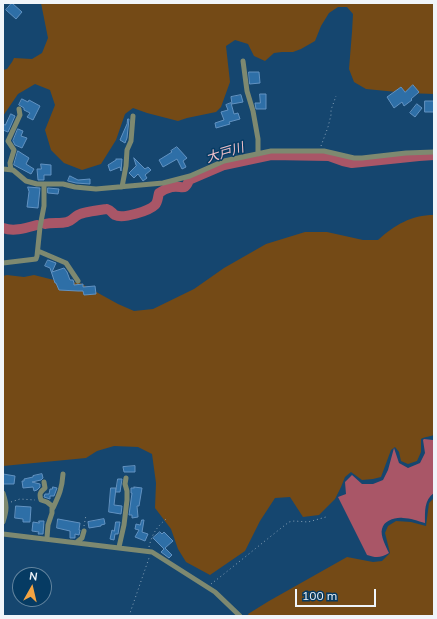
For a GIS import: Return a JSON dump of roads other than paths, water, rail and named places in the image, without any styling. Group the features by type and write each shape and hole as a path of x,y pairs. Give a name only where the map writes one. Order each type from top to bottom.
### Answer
{"street":[{"path":"243,61 247,91 253,111 258,139 258,154"},
{"path":"11,170 10,163 14,150 8,141 20,115 19,109"},
{"path":"122,186 126,166 127,150 131,141 133,116"},
{"path":"3,169 13,170 26,181 38,184 63,184 74,187 96,188 163,183 190,176 224,161 271,151 324,151 354,158 434,152"},
{"path":"3,263 36,259 44,206 44,184"},
{"path":"38,251 66,263 78,281"},
{"path":"47,538 48,525 52,509 60,496 63,474"},
{"path":"119,547 127,500 125,484 126,478"},
{"path":"44,482 45,488 40,492 39,496 41,500 52,506 52,509"},
{"path":"3,493 6,503 3,522"},
{"path":"77,542 82,538 84,531"},
{"path":"3,534 47,538 150,552 216,592 240,616"}],"waterway":[{"name":"大戸川","path":"45,224 67,222 81,214 107,209 119,216 136,214 155,205 159,193 166,189 172,187 184,187 188,184 189,180 224,165 271,155 329,156 352,163 434,155"},
{"name":"大戸川","path":"3,228 16,230 37,225"}]}
